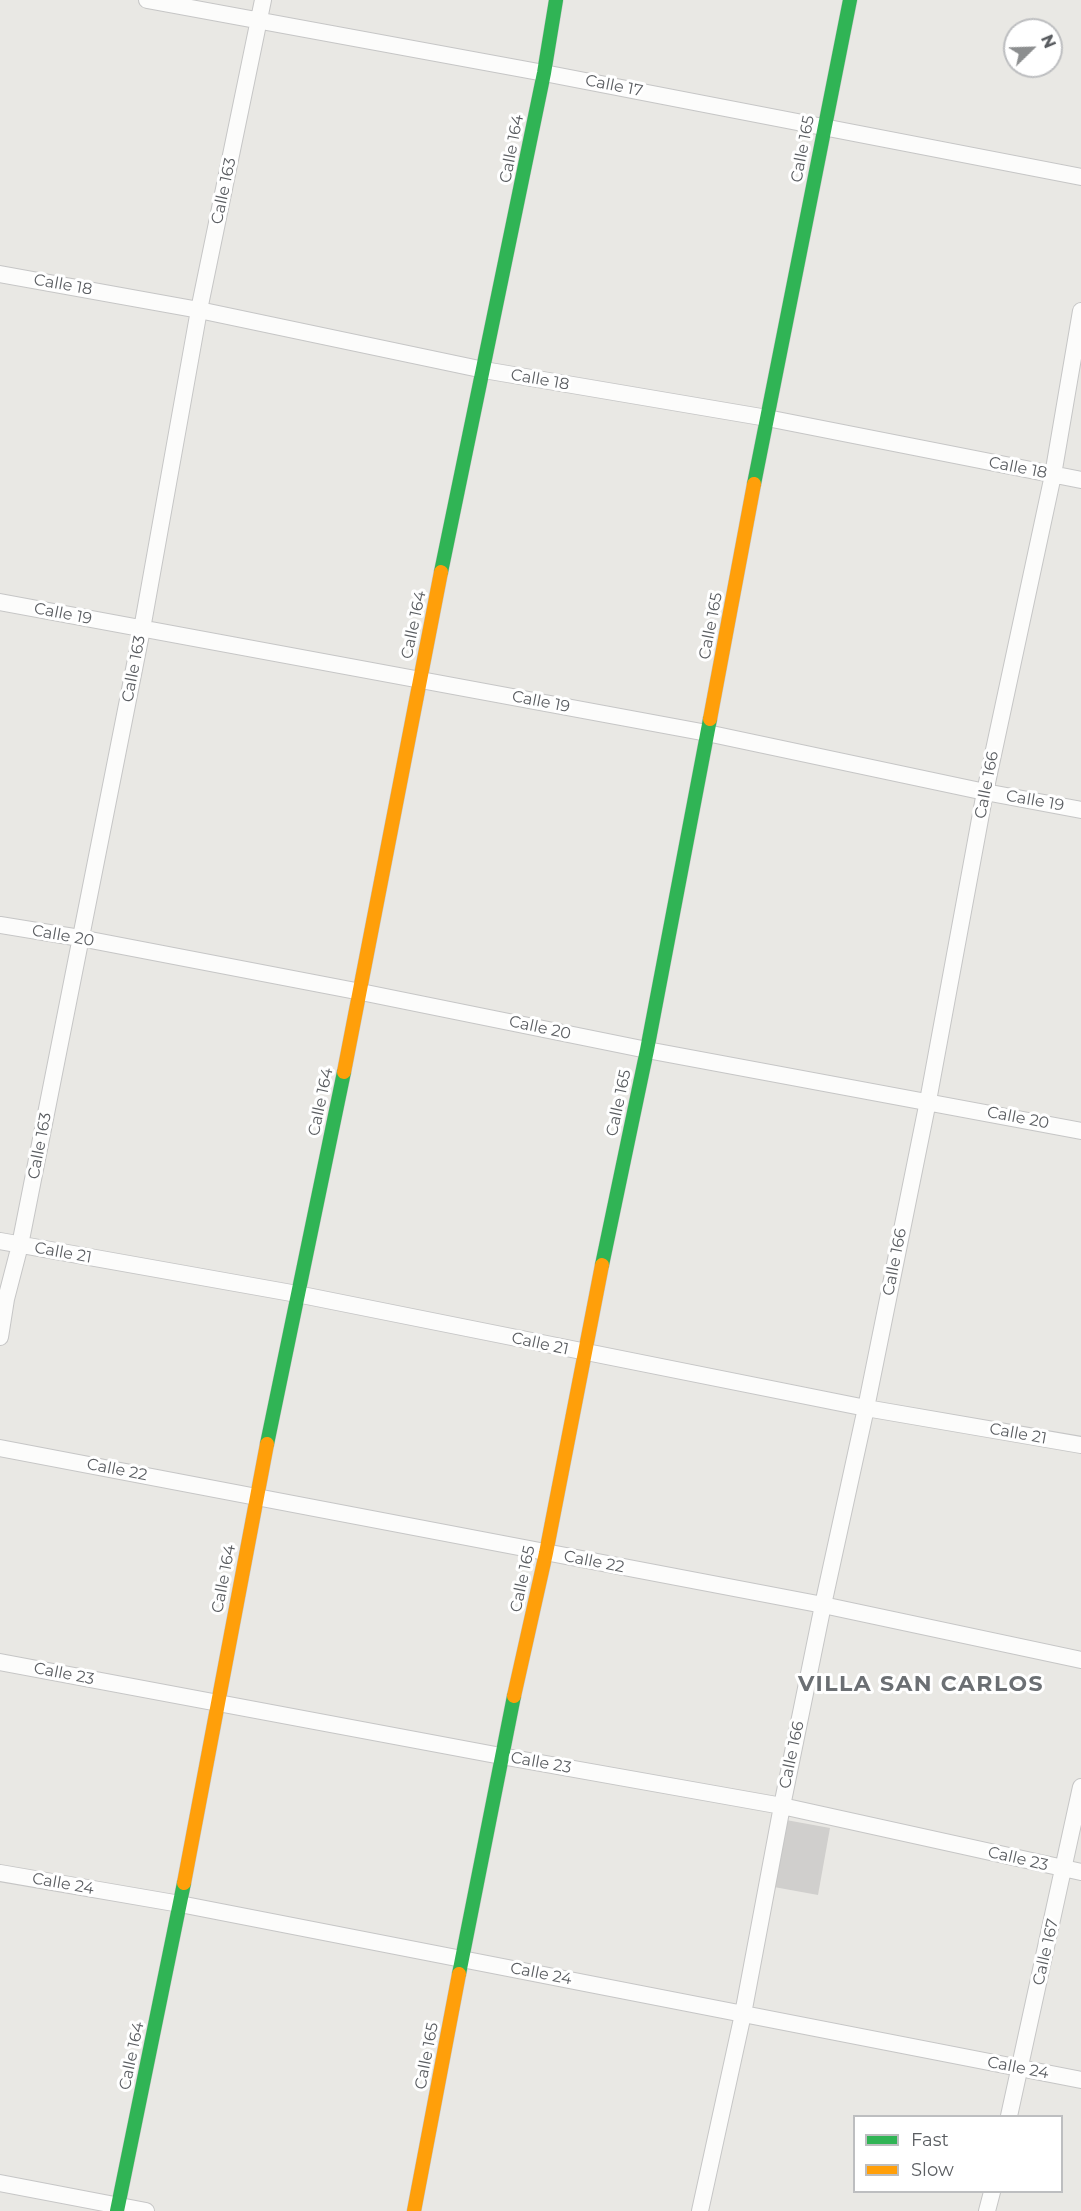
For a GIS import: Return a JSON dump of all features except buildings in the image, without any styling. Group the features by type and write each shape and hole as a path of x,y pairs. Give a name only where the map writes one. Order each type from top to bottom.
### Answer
{"street":[{"name":"Calle 17","path":"147,0 544,73 1081,177"},
{"name":"Calle 163","path":"0,1337 142,628 199,310 263,0"},
{"name":"Calle 164","path":"118,2208 180,1904 256,1497 361,992 419,680 544,73 556,0"},
{"name":"Calle 165","path":"414,2211 501,1756 546,1553 584,1353 647,1050 767,418 850,0"},
{"name":"Calle 18","path":"0,274 199,310 484,370 767,418 1081,480"},
{"name":"Calle 166","path":"700,2211 743,2014 782,1806 928,1101 985,792 1053,475 1081,311"},
{"name":"Calle 19","path":"0,602 707,734 1081,810"},
{"name":"Calle 20","path":"0,925 80,938 647,1050 1081,1131"},
{"name":"Calle 21","path":"0,1241 297,1294 866,1408 1081,1445"},
{"name":"Calle 22","path":"0,1448 823,1605 1081,1660"},
{"name":"Calle 23","path":"0,1662 782,1806 1073,1871"},
{"name":"Calle 167","path":"1009,2115 1073,1871 1081,1787"},
{"name":"Calle 24","path":"0,1873 180,1904 1081,2080"},
{"path":"0,2183 118,2208 146,2211"},
{"path":"987,2211 992,2193"}],"traffic: fast":[{"path":"441,572 544,73 556,0"},
{"path":"754,484 850,0"},
{"path":"602,1265 647,1050 710,719"},
{"path":"267,1444 344,1072"},
{"path":"459,1974 514,1696"},
{"path":"117,2211 184,1883"}],"traffic: slow":[{"path":"710,719 754,484"},
{"path":"344,1072 441,572"},
{"path":"514,1696 546,1553 602,1265"},
{"path":"184,1883 267,1444"},
{"path":"414,2211 459,1974"}],"district":[{"name":"VILLA SAN CARLOS","path":"921,1685"}]}
